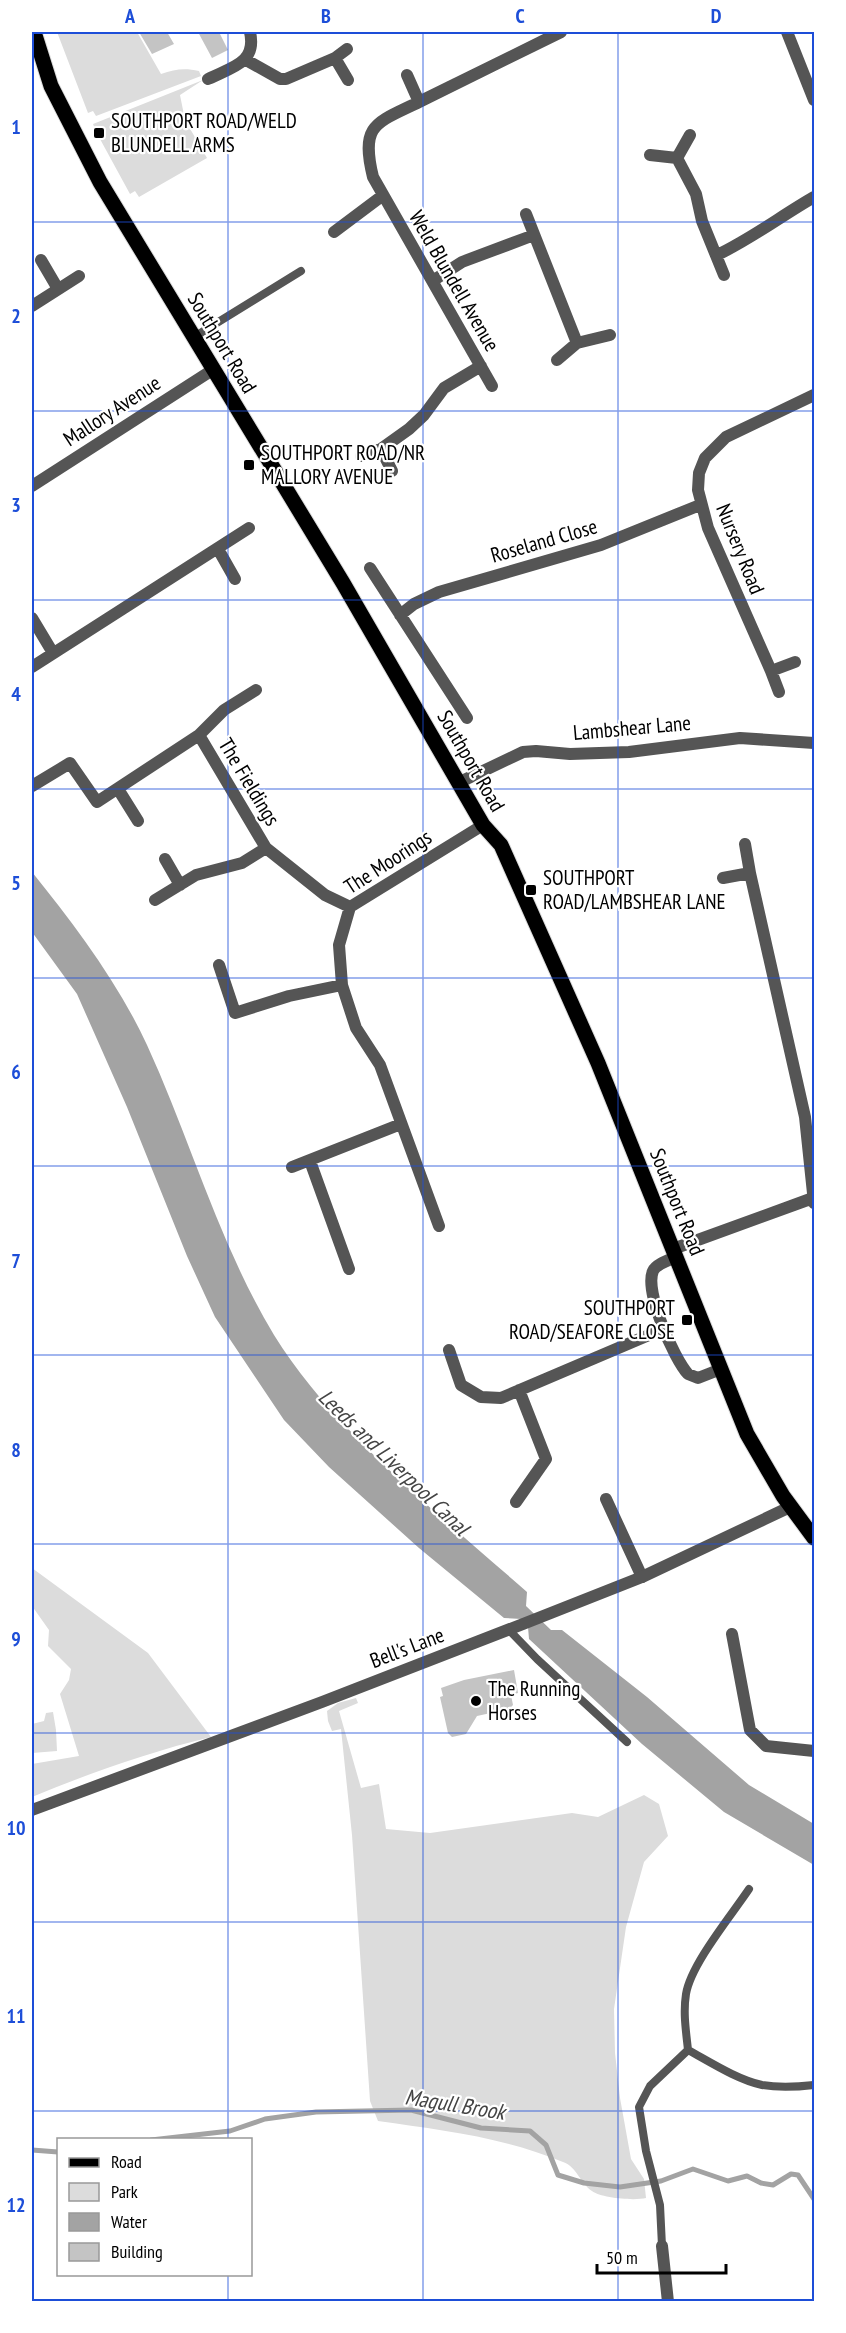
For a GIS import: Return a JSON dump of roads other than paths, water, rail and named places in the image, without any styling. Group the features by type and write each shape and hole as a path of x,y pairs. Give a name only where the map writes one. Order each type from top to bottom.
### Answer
{"main road":[{"name":"Southport Road","path":"34,32 36,55 84,152 460,782 483,825 501,845 598,1063 747,1434 790,1507 814,1538"}],"street":[{"path":"208,79 246,60 251,50 250,32"},
{"name":"Weld Blundell Avenue","path":"492,386 434,280 382,196 373,177 370,161 370,135 381,120 561,32"},
{"path":"787,32 814,100"},
{"path":"246,60 280,79 286,79 335,58 347,49"},
{"path":"335,58 348,80"},
{"path":"407,75 419,102"},
{"path":"677,158 690,135"},
{"path":"650,155 677,158"},
{"path":"677,158 696,194 702,221 724,275"},
{"name":"Weld Blundell Avenue","path":"334,232 382,196"},
{"path":"717,255 741,243 814,197"},
{"path":"526,214 578,343"},
{"path":"434,280 462,262 534,235"},
{"path":"41,260 58,289"},
{"path":"32,306 79,276"},
{"path":"557,360 578,343 610,335"},
{"path":"360,456 381,449 409,429 424,415 444,388 481,366"},
{"name":"Mallory Avenue","path":"32,484 214,369"},
{"name":"Nursery Road","path":"780,692 708,528 700,505 699,473 705,458 713,447 726,437 814,395"},
{"path":"381,449 392,471"},
{"name":"Roseland Close","path":"400,615 414,604 439,592 609,543 700,505"},
{"path":"32,667 249,528"},
{"path":"218,549 235,579"},
{"path":"370,568 467,718"},
{"path":"32,618 53,653"},
{"path":"771,671 795,662"},
{"name":"The Fieldings","path":"32,786 70,763 98,802 199,735 224,710 256,690"},
{"name":"The Fieldings","path":"199,735 266,848 325,895 350,908"},
{"name":"Lambshear Lane","path":"460,782 523,752 602,754 740,738 814,743"},
{"path":"118,789 138,821"},
{"name":"The Moorings","path":"439,1226 380,1065 356,1028 342,985 339,945 350,908 483,825"},
{"path":"721,1369 698,1378 688,1374 663,1329 651,1288 652,1273 655,1268 675,1253 814,1201 805,1117 745,844"},
{"name":"The Fieldings","path":"155,900 196,875 242,863 266,848"},
{"path":"165,859 180,885"},
{"path":"723,878 750,873"},
{"path":"219,965 235,1013 289,996 342,985"},
{"path":"292,1167 401,1124"},
{"path":"310,1161 349,1269"},
{"path":"449,1350 461,1385 481,1397 501,1398 663,1329"},
{"path":"516,1502 546,1459 519,1390"},
{"path":"606,1499 642,1577"},
{"name":"Bell's Lane","path":"32,1810 311,1706 642,1577 790,1507"},
{"path":"732,1634 750,1730 766,1746 814,1751"},
{"path":"662,2246 668,2301"}],"lane":[{"path":"194,337 301,271"},
{"path":"509,1630 627,1742"},
{"path":"688,2050 684,2017 686,1992 695,1969 749,1889"},
{"path":"688,2050 761,2085 792,2087 814,2085"},
{"path":"662,2246 660,2205 646,2151 639,2107 650,2086 688,2050"}],"water":[{"name":"Leeds and Liverpool Canal","path":"32,872 95,955 136,1022 163,1081 237,1265 274,1335 299,1371 327,1406 391,1472 527,1592 526,1606 551,1630 562,1630 647,1697 749,1785 814,1824 814,1865 724,1812 642,1744 529,1639 528,1627 522,1619 504,1618 419,1548 329,1467 284,1420 215,1317 77,994 32,932"}],"waterway":[{"name":"Magull Brook","path":"169,2138 230,2131 265,2119 316,2112 411,2110 481,2128 530,2131 546,2145 558,2175 584,2183 620,2187 661,2181 693,2169 728,2181 747,2176 761,2183 773,2185 791,2174 798,2175 814,2199"},
{"name":"Magull Brook","path":"32,2150 57,2152"}],"place":[{"name":"SOUTHPORT ROAD/WELD BLUNDELL ARMS","path":"99,133"},
{"name":"SOUTHPORT ROAD/NR MALLORY AVENUE","path":"249,465"},
{"name":"SOUTHPORT ROAD/LAMBSHEAR LANE","path":"531,890"},
{"name":"SOUTHPORT ROAD/SEAFORE CLOSE","path":"687,1320"},
{"name":"The Running Horses","path":"476,1701"}]}
